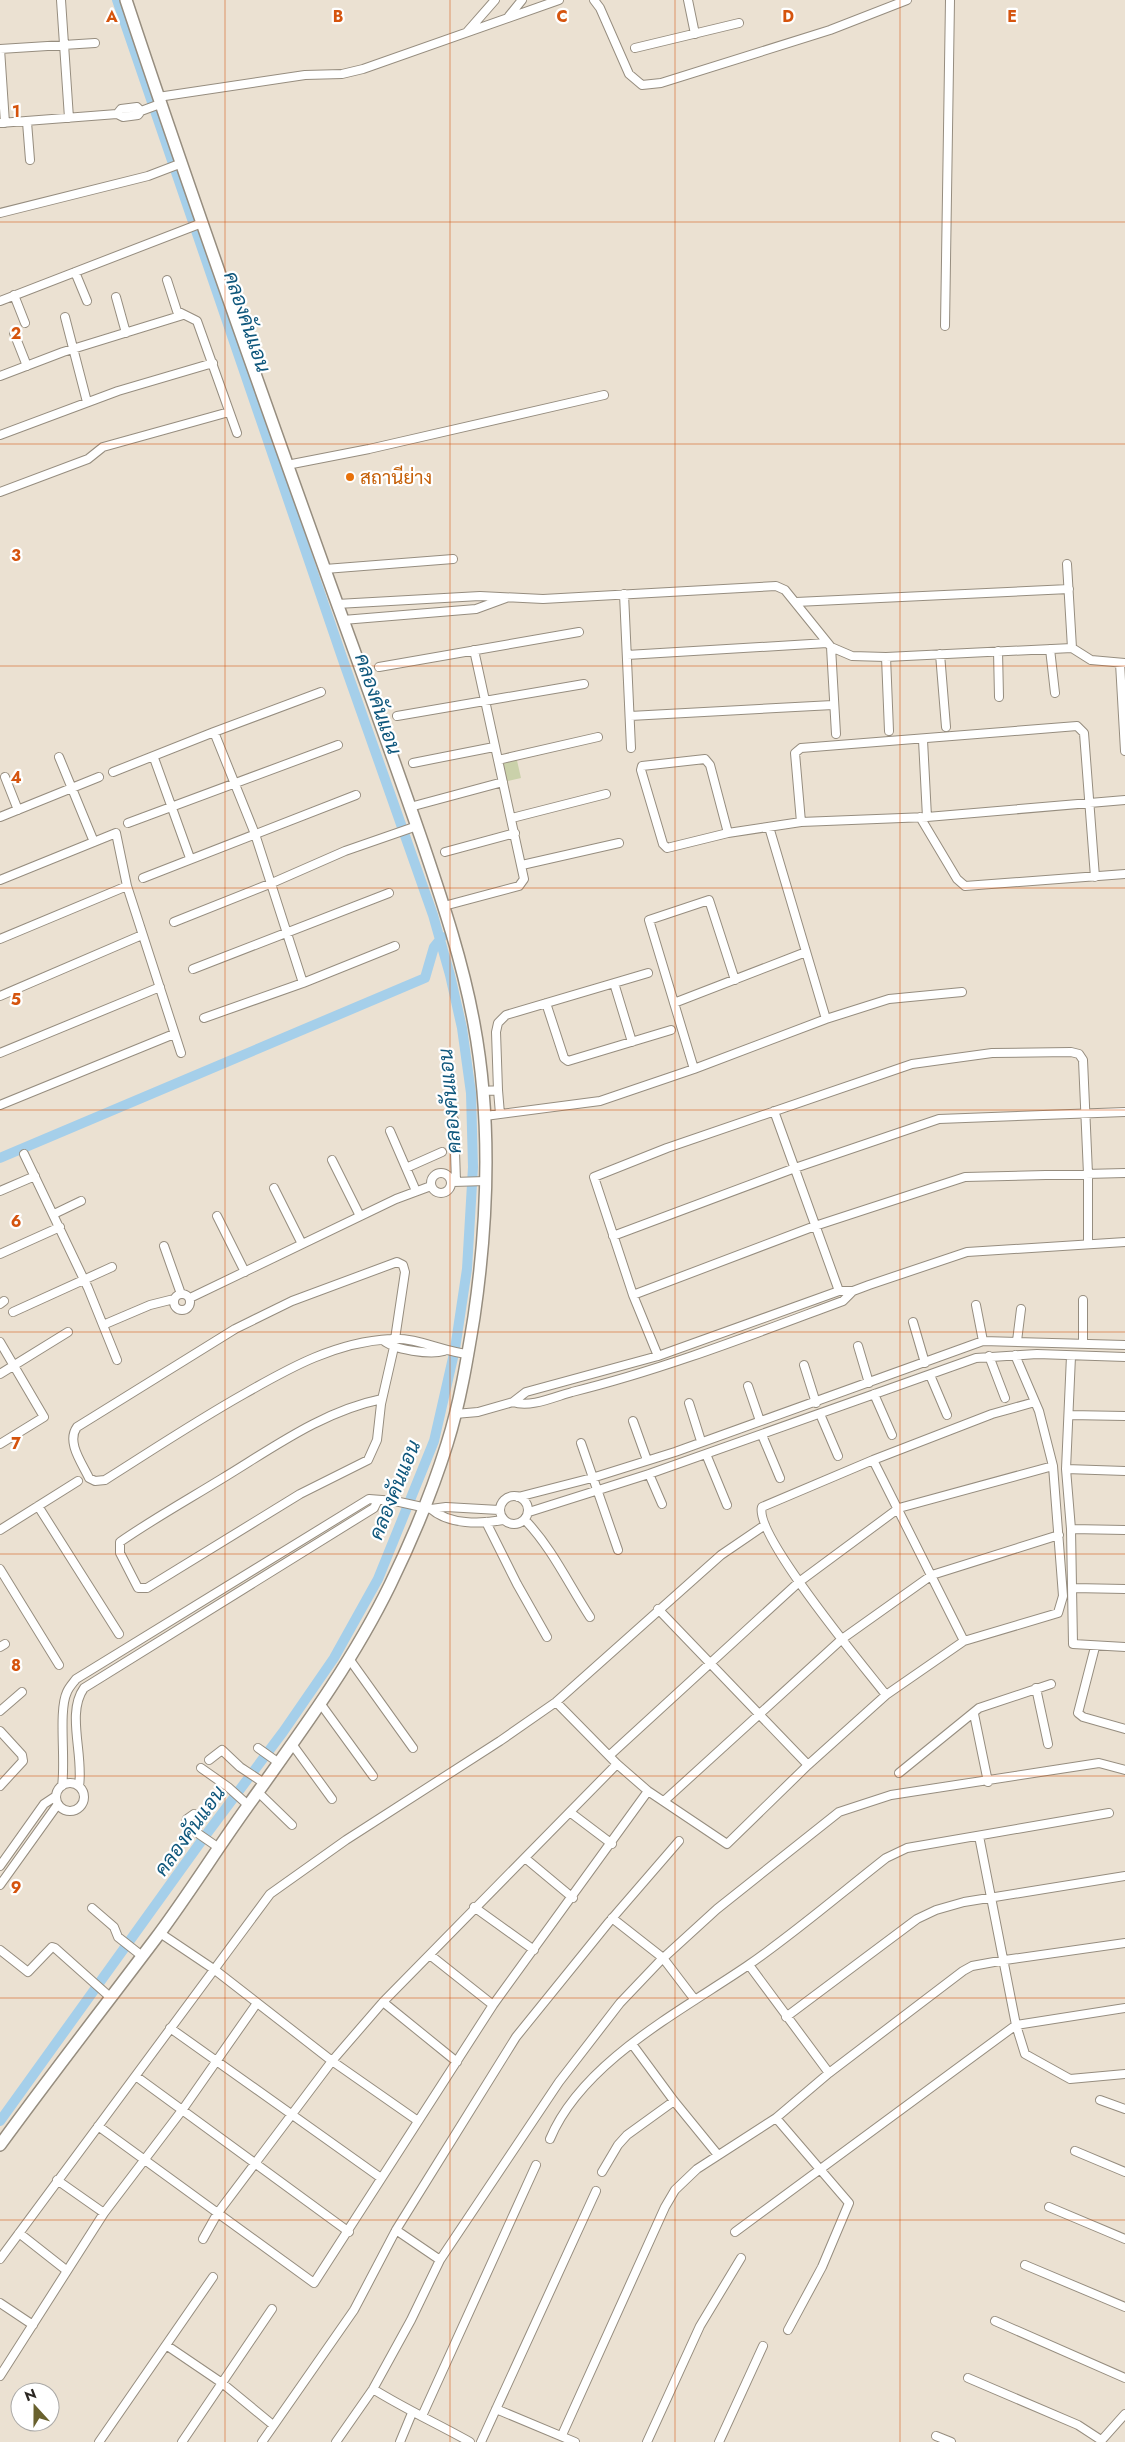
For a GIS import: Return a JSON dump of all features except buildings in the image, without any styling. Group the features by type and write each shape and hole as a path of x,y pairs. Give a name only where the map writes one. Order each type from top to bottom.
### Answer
{"street":[{"path":"61,0 69,118"},
{"path":"0,2145 106,1993 139,1954 160,1933 214,1846 244,1802 275,1761 292,1744 350,1660 390,1586 424,1508 447,1445 456,1414 464,1354 480,1275 484,1181 484,1091 475,1026 465,980 444,906 414,827 410,807 157,102 126,0"},
{"path":"466,33 495,0"},
{"path":"509,17 522,0"},
{"path":"95,42 0,49 2,123 117,114 123,117 136,116 157,102 305,75 342,74 377,65 559,0"},
{"path":"594,0 600,8 629,74 642,85 661,83 830,30 907,0"},
{"path":"688,0 695,34"},
{"path":"945,326 950,0"},
{"path":"634,48 739,23"},
{"path":"27,122 30,160"},
{"path":"0,213 180,164"},
{"path":"0,301 200,224"},
{"path":"76,272 87,301"},
{"path":"168,280 177,311 197,322 237,433"},
{"path":"14,295 25,323"},
{"path":"116,297 126,332"},
{"path":"0,376 73,349 184,315"},
{"path":"65,317 87,402"},
{"path":"14,333 27,366"},
{"path":"0,435 87,402 213,363"},
{"path":"287,465 369,449 604,395"},
{"path":"0,492 88,459 104,447 229,412"},
{"path":"325,569 453,559"},
{"path":"1067,564 1072,648"},
{"path":"337,604 437,597 543,599 776,586 785,590 796,602 829,645 852,656 886,657 1072,648 1091,660 1123,663 1125,751"},
{"path":"796,602 1069,589"},
{"path":"624,594 631,748"},
{"path":"343,620 476,608 508,598"},
{"path":"379,667 579,632"},
{"path":"627,655 829,645"},
{"path":"829,645 836,734"},
{"path":"1050,649 1055,693"},
{"path":"444,906 519,886 524,879 474,650"},
{"path":"998,651 999,697"},
{"path":"940,654 946,727"},
{"path":"886,657 889,731"},
{"path":"397,716 584,684"},
{"path":"113,772 154,758 214,732 321,692"},
{"path":"630,716 833,705"},
{"path":"801,822 795,753 801,748 1080,727 1084,733 1095,877"},
{"path":"214,732 272,884 303,983"},
{"path":"498,760 598,736"},
{"path":"923,740 924,817 957,879 965,886 1125,874"},
{"path":"128,823 338,744"},
{"path":"413,763 494,747"},
{"path":"59,757 94,842"},
{"path":"154,758 190,858"},
{"path":"728,833 710,765 706,759 642,766 641,770 664,847 669,848 728,833 801,822 924,817 1125,800"},
{"path":"5,777 18,810"},
{"path":"0,817 99,777"},
{"path":"410,807 504,782"},
{"path":"512,818 606,794"},
{"path":"143,878 190,858 356,795"},
{"path":"174,922 272,884 377,839 414,827"},
{"path":"769,827 826,1019"},
{"path":"0,880 116,833 127,886 181,1053"},
{"path":"445,852 515,833"},
{"path":"522,865 619,843"},
{"path":"0,939 127,886"},
{"path":"193,970 389,894"},
{"path":"694,1069 648,921 651,918 709,900 735,980"},
{"path":"0,996 142,935"},
{"path":"204,1018 303,983 395,946"},
{"path":"674,1003 806,952"},
{"path":"500,1114 495,1043 498,1023 506,1015 648,973"},
{"path":"614,983 632,1042"},
{"path":"0,1053 160,987"},
{"path":"485,1116 600,1101 694,1069 826,1019 889,999 962,992"},
{"path":"546,1003 566,1060 571,1061 671,1030"},
{"path":"0,1105 174,1034"},
{"path":"658,1356 633,1295 594,1177 667,1148 912,1064 992,1053 1071,1052 1079,1054 1083,1060 1088,1174 1088,1244"},
{"path":"484,1091 498,1090"},
{"path":"774,1111 839,1290"},
{"path":"613,1236 795,1168 938,1119 1125,1112"},
{"path":"454,1120 455,1182"},
{"path":"390,1131 416,1191"},
{"path":"406,1168 442,1152"},
{"path":"24,1154 60,1227 118,1360"},
{"path":"332,1160 360,1216"},
{"path":"455,1182 447,1175 439,1173 432,1178 431,1186 436,1192 445,1192 455,1182 484,1181"},
{"path":"633,1295 815,1226 965,1177 1125,1173"},
{"path":"0,1192 35,1176"},
{"path":"190,1298 360,1216 431,1186"},
{"path":"274,1188 302,1244"},
{"path":"54,1214 81,1201"},
{"path":"217,1216 245,1272"},
{"path":"0,1254 60,1227"},
{"path":"513,1402 522,1405 616,1381 737,1341 843,1301 853,1292 967,1252 1125,1242"},
{"path":"164,1246 182,1294 190,1298"},
{"path":"382,1399 356,1404 325,1418 120,1542 120,1553 138,1588 147,1588 300,1494 368,1460 376,1440 382,1399 395,1343 405,1272 403,1265 397,1262 292,1301 235,1329 77,1427 73,1433 72,1442 88,1478 95,1481 105,1480 208,1414 303,1361 331,1350 362,1341 383,1340 389,1346 395,1343 438,1346 444,1351 464,1354"},
{"path":"12,1312 112,1267"},
{"path":"456,1414 478,1412 513,1402 526,1392 658,1356 734,1330 839,1290 853,1292"},
{"path":"103,1325 150,1305 174,1299 182,1294"},
{"path":"174,1299 176,1308 182,1310 188,1308 190,1298"},
{"path":"1083,1300 1083,1344"},
{"path":"976,1305 982,1341"},
{"path":"1017,1341 1022,1309"},
{"path":"912,1322 925,1362"},
{"path":"734,1330 737,1341"},
{"path":"0,1374 68,1332"},
{"path":"503,1520 499,1510 504,1500 509,1497 518,1497 592,1478 675,1452 701,1441 816,1403 982,1341 1125,1345"},
{"path":"0,1342 44,1416 0,1444"},
{"path":"1037,1354 1038,1342"},
{"path":"858,1346 869,1383"},
{"path":"0,1866 44,1804 56,1796 62,1786 64,1770 64,1704 67,1692 76,1679 360,1502 369,1499 394,1501 424,1508 444,1517 486,1522 503,1520 512,1524 554,1502 649,1474 976,1358 1037,1354 1125,1357"},
{"path":"556,1702 617,1764 648,1791 727,1844 808,1766 886,1695 964,1640 1053,1615 1060,1610 1063,1596 1054,1466 1035,1402 1015,1355"},
{"path":"989,1356 1005,1398"},
{"path":"1071,1356 1066,1469 1071,1529 1073,1644 1095,1647 1125,1647"},
{"path":"804,1365 816,1403"},
{"path":"612,1370 616,1381"},
{"path":"930,1375 947,1414"},
{"path":"748,1386 760,1421"},
{"path":"874,1394 892,1435"},
{"path":"886,1695 786,1565 765,1525 761,1512 764,1506 873,1460 992,1414 1035,1402"},
{"path":"688,1403 701,1441"},
{"path":"792,1411 796,1422"},
{"path":"820,1414 838,1456"},
{"path":"1069,1415 1125,1416"},
{"path":"633,1421 647,1460"},
{"path":"762,1435 780,1478"},
{"path":"581,1443 596,1491 618,1550"},
{"path":"675,1452 679,1463"},
{"path":"706,1454 727,1505"},
{"path":"873,1460 899,1508 964,1640"},
{"path":"610,1755 708,1663 799,1582 899,1508 1054,1466"},
{"path":"1066,1469 1125,1471"},
{"path":"649,1474 662,1504"},
{"path":"0,1530 78,1481"},
{"path":"518,1497 524,1500 527,1516 590,1617"},
{"path":"56,1796 58,1804 68,1811 81,1807 84,1798 79,1786 81,1773 76,1704 84,1688 374,1508 378,1500"},
{"path":"38,1506 119,1634"},
{"path":"424,1508 446,1507 499,1510"},
{"path":"486,1522 517,1584 547,1637"},
{"path":"0,2260 57,2180 137,2077 170,2028 270,1894 346,1840 500,1742 556,1702 658,1609 721,1555 765,1525"},
{"path":"1071,1529 1125,1530"},
{"path":"664,1801 842,1639 932,1575 1059,1535"},
{"path":"0,1569 58,1665"},
{"path":"1073,1588 1125,1589"},
{"path":"658,1609 808,1766"},
{"path":"1095,1647 1078,1713 1083,1717 1125,1729"},
{"path":"350,1660 413,1748"},
{"path":"899,1773 988,1704 1051,1684"},
{"path":"1036,1688 1048,1744"},
{"path":"0,1711 22,1692"},
{"path":"320,1703 373,1776"},
{"path":"974,1714 988,1782"},
{"path":"0,1731 22,1755 23,1761 0,1786"},
{"path":"292,1744 332,1799"},
{"path":"258,1748 275,1761"},
{"path":"209,1760 222,1750 259,1784 292,1825"},
{"path":"336,2442 373,2389 411,2320 440,2260 559,2082 620,2004 663,1958 717,1909 840,1812 892,1796 1099,1763 1125,1770"},
{"path":"203,2239 217,2214 332,2061 382,2002 430,1956 474,1907 571,1813 617,1764"},
{"path":"201,1768 228,1787 244,1802"},
{"path":"62,1786 79,1786"},
{"path":"98,2126 314,2284 493,2006 612,1844 648,1791"},
{"path":"0,1885 58,1804"},
{"path":"571,1813 612,1844"},
{"path":"550,2139 558,2120 574,2096 632,2044 749,1965 894,1853 907,1848 1109,1813"},
{"path":"194,1814 186,1822 196,1833 214,1846"},
{"path":"979,1836 990,1898 1005,1960 1016,2025 1025,2054 1070,2079 1125,2074"},
{"path":"262,2442 354,2310 396,2230 516,2037 612,1918 679,1841"},
{"path":"525,1858 572,1898"},
{"path":"786,2017 917,1919 936,1910 990,1898 1125,1876"},
{"path":"474,1907 534,1950"},
{"path":"92,1908 114,1928 118,1937 139,1954"},
{"path":"612,1918 663,1958 695,2000"},
{"path":"160,1933 215,1970 332,2061 418,2121"},
{"path":"562,2435 665,2206 676,2190 697,2169 776,2118 829,2073 972,1966 1125,1943"},
{"path":"0,1950 28,1972 52,1947 60,1951 106,1993"},
{"path":"430,1956 493,2006"},
{"path":"749,1965 829,2073"},
{"path":"382,2002 457,2062"},
{"path":"0,2376 33,2326 66,2270 104,2214 184,2109 257,2003"},
{"path":"735,2232 1016,2025 1125,2008"},
{"path":"170,2028 381,2178"},
{"path":"632,2044 718,2156"},
{"path":"137,2077 184,2109 255,2164 349,2232"},
{"path":"1100,2100 1125,2109"},
{"path":"602,2172 618,2145 628,2135 674,2101"},
{"path":"776,2118 818,2170 849,2203 822,2267 788,2330"},
{"path":"1075,2151 1125,2172"},
{"path":"422,2416 536,2165"},
{"path":"57,2180 104,2214"},
{"path":"481,2442 596,2191"},
{"path":"1049,2207 1125,2239"},
{"path":"396,2230 440,2260"},
{"path":"19,2233 66,2270"},
{"path":"647,2442 700,2326 741,2258"},
{"path":"1025,2265 1125,2307"},
{"path":"99,2442 213,2277"},
{"path":"0,2303 33,2326"},
{"path":"182,2442 272,2310"},
{"path":"995,2322 1125,2378"},
{"path":"166,2345 222,2383 274,2426"},
{"path":"719,2442 763,2346"},
{"path":"968,2378 1078,2425 1101,2441 1125,2414"},
{"path":"373,2389 412,2413 422,2416 470,2442"},
{"path":"496,2410 562,2435 575,2442"},
{"path":"400,2442 412,2413"},
{"path":"936,2436 950,2442"}],"green space":[{"path":"516,756 521,778 503,782 498,760"}],"waterway":[{"name":"คลองคันแอน","path":"0,2121 205,1836 283,1732 334,1658 378,1579 434,1441 455,1349 467,1269 473,1167 471,1093 462,1028 450,975 433,915 344,663 117,0"},
{"path":"0,1158 425,978 434,947 442,937"}],"place":[{"name":"สถานีย่าง","path":"350,477"}]}
